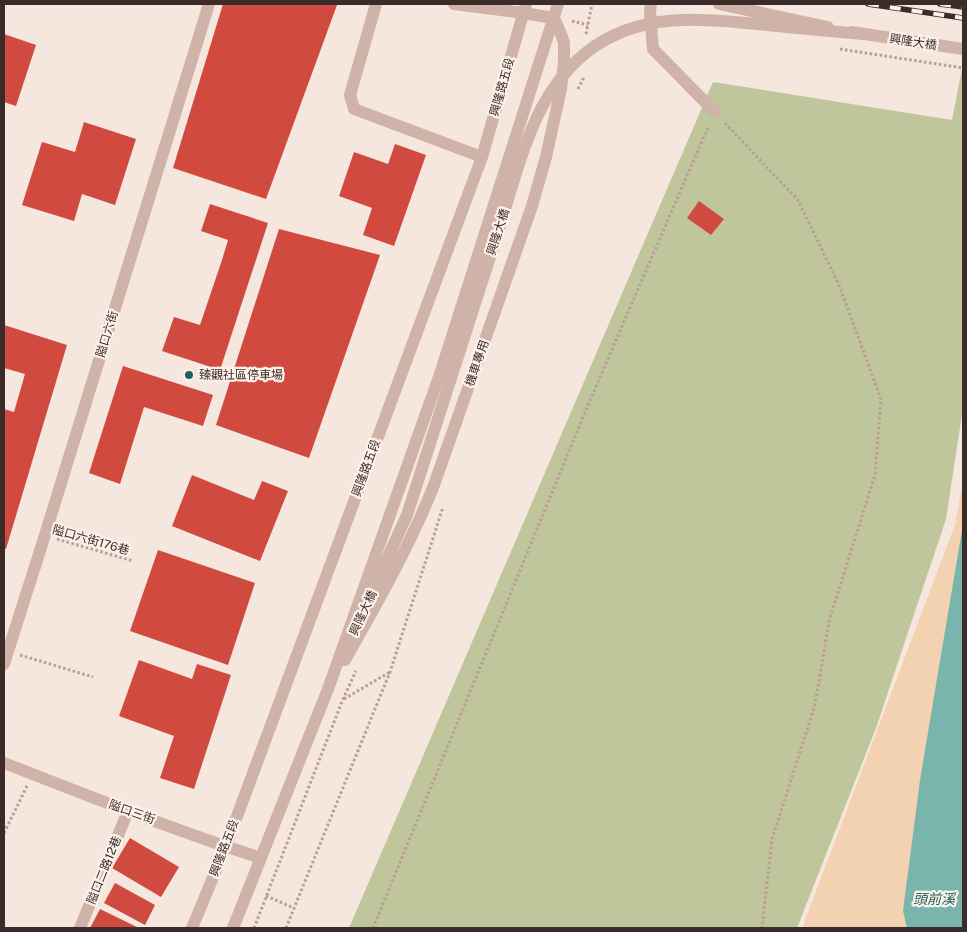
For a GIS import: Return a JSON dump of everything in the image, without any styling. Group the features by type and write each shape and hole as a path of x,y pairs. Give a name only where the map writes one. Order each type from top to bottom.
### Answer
{"street":[{"name":"隘口六街","path":"6,658 208,4"},
{"path":"376,4 350,95 354,109 482,157"},
{"path":"454,4 525,8 554,18"},
{"path":"233,928 328,689 440,374 558,4"},
{"path":"651,4 653,49 715,112"},
{"name":"興隆大橋","path":"719,4 863,34"},
{"name":"興隆路五段","path":"192,928 226,846 482,157 525,8"},
{"name":"機車專用","path":"328,689 386,588 423,512 532,206 546,157 561,89 564,43 554,18"},
{"name":"興隆大橋","path":"328,689 407,515 521,158 537,117 556,85 575,62 600,42 622,31 648,24 681,20 714,20 863,34 963,49"},
{"name":"隘口三街","path":"4,763 128,811 262,858"},
{"name":"隘口二路12巷","path":"80,928 128,811"}],"path":[{"path":"837,49 963,68"},
{"path":"575,95 588,72"},
{"path":"373,928 588,404 715,112 798,200 838,285 881,400 875,476 829,621 815,705 772,839 762,928"},
{"name":"隘口六街176巷","path":"45,536 132,561"},
{"path":"6,658 93,677"},
{"path":"343,699 390,672"},
{"path":"4,833 32,774"},
{"path":"266,896 294,908"}],"green space":[{"path":"963,64 963,408 946,519 876,728 797,928 349,928 713,82 952,120"}],"sand":[{"path":"963,481 963,928 802,928 955,525"}],"water":[{"name":"頭前溪","path":"963,524 963,928 907,928 903,911 920,780"}],"building":[{"path":"223,4 337,5 266,199 173,168"},
{"path":"4,34 36,45 16,106 4,102"},
{"path":"84,122 136,139 115,205 82,194 74,221 22,205 42,142 75,152"},
{"path":"395,144 426,155 394,246 363,235 372,208 339,196 354,152 388,164"},
{"path":"699,201 724,219 711,235 687,218"},
{"path":"210,204 268,223 220,370 162,351 174,317 200,325 222,260 228,240 201,231"},
{"path":"279,229 380,255 309,458 216,425"},
{"path":"4,325 67,345 6,549 4,548 4,409 14,412 25,374 4,368"},
{"path":"123,366 213,395 203,426 144,407 120,484 89,473"},
{"path":"192,475 254,500 262,481 288,491 260,561 172,526"},
{"path":"158,550 255,583 228,665 130,631"},
{"path":"139,660 192,679 197,664 231,675 194,789 160,778 174,736 119,716"},
{"path":"130,838 179,867 161,897 112,868"},
{"path":"115,883 155,905 145,925 104,903"},
{"path":"100,909 139,928 90,928"}],"railway":[{"path":"868,4 963,18"},
{"path":"940,4 963,7"}],"place":[{"name":"臻觀社區停車場","path":"189,375"}]}
